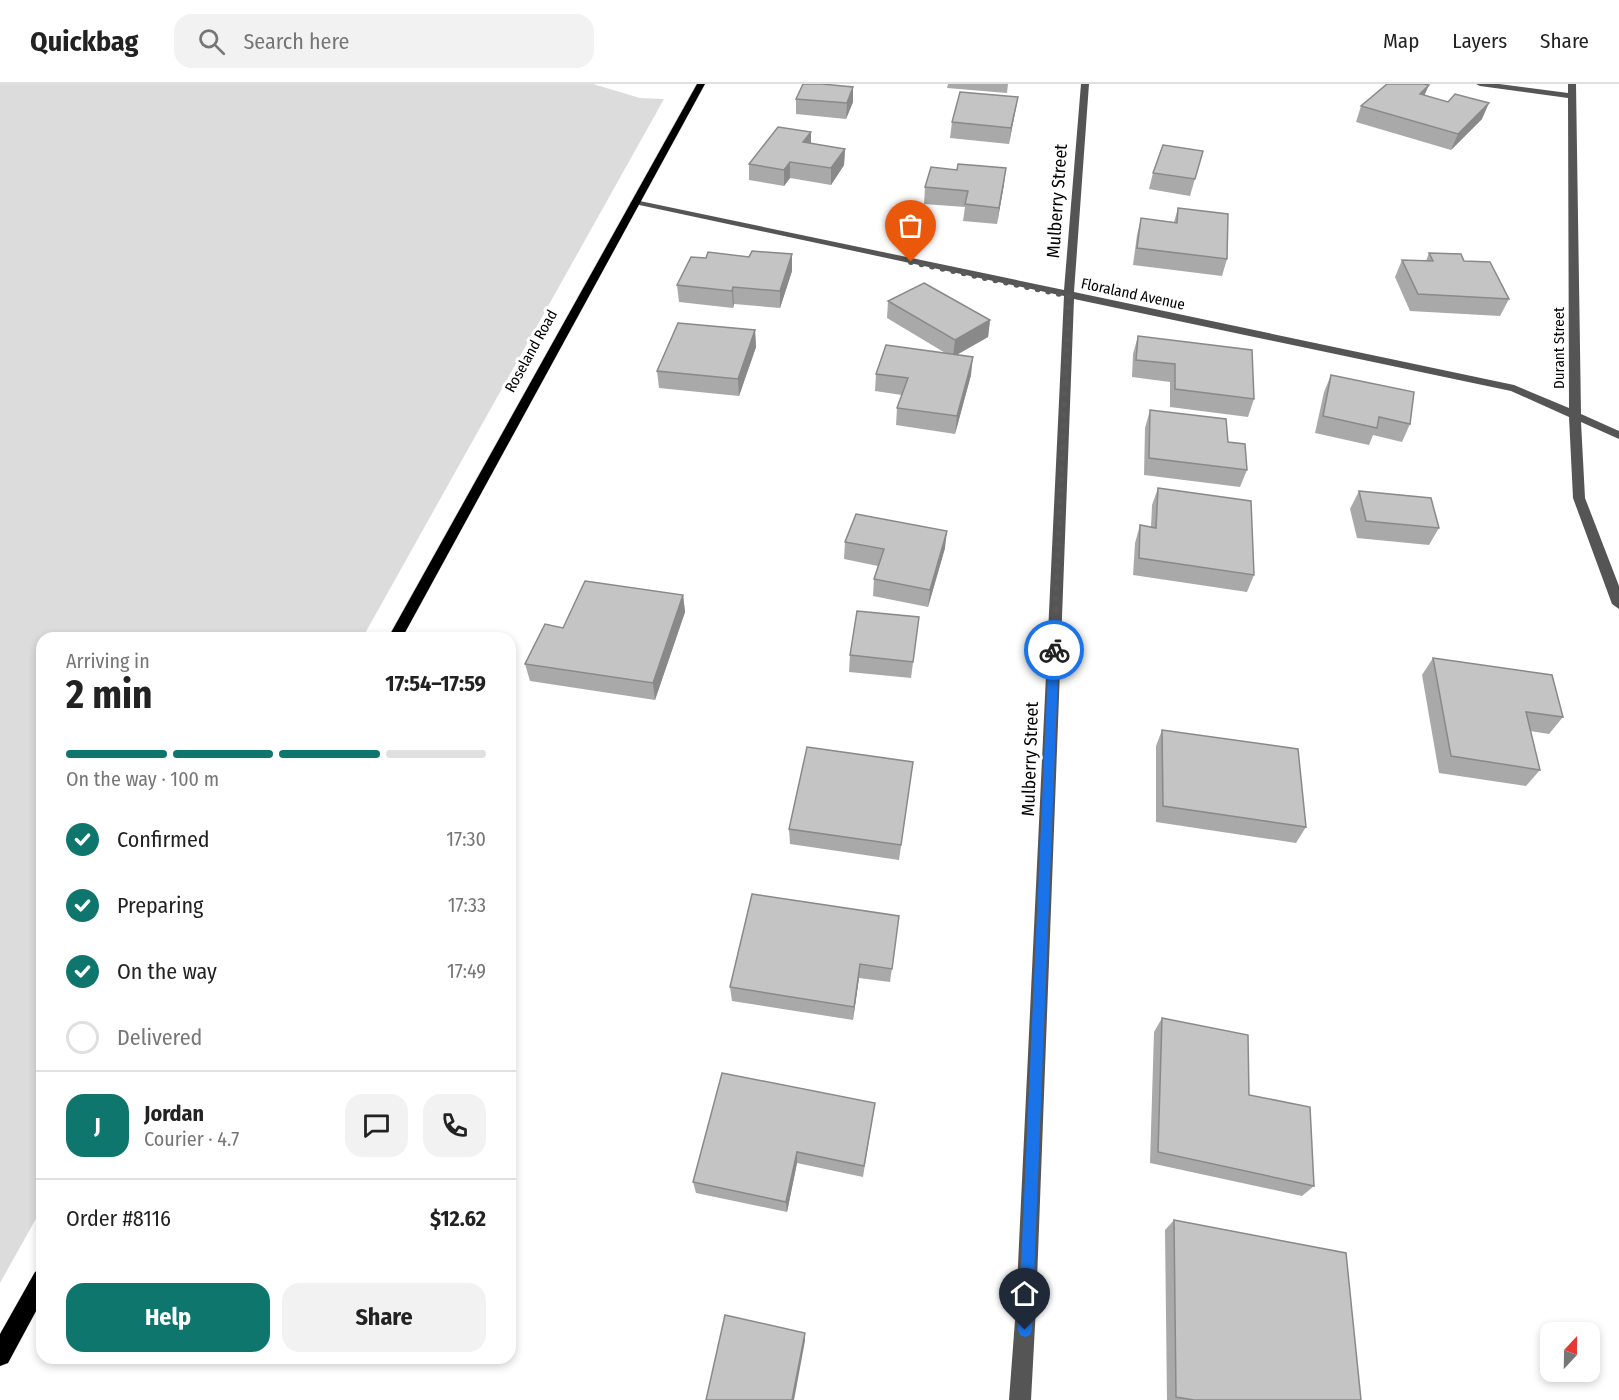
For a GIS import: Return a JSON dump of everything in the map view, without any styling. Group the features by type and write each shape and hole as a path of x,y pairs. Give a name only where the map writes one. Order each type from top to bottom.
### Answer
{"main road":[{"name":"Roseland Road","path":"398,632 701,84"},
{"path":"0,1355 36,1290"}],"street":[{"name":"Mulberry Street","path":"1020,1400 1026,1307 1069,296 1085,84"},
{"path":"1479,84 1572,96"},
{"name":"Durant Street","path":"1572,84 1575,415 1579,498 1619,604"},
{"name":"Floraland Avenue","path":"635,203 1514,388 1619,435"}],"shaded area":[{"path":"0,84 593,84 640,98 664,99 366,632 36,632 36,1219 0,1283"}],"building":[{"path":"803,84 853,87 847,103 796,99"},
{"path":"1387,84 1429,85 1420,94 1448,102 1455,94 1489,103 1458,134 1361,106"},
{"path":"960,92 1018,97 1011,128 952,122"},
{"path":"778,127 811,132 803,142 845,149 831,168 790,162 784,170 749,164"},
{"path":"1163,145 1203,151 1195,179 1153,173"},
{"path":"958,164 1006,168 999,208 965,204 968,191 925,187 931,167 957,170"},
{"path":"1178,208 1228,214 1227,259 1137,248 1141,218 1177,223"},
{"path":"752,251 792,254 780,291 733,287 732,291 677,285 691,257 706,258 708,252 749,257"},
{"path":"1429,253 1461,254 1464,261 1490,262 1509,299 1418,294 1402,260 1433,261"},
{"path":"924,283 990,320 955,340 888,301"},
{"path":"678,323 755,330 738,379 657,371"},
{"path":"1138,336 1252,350 1254,399 1175,389 1175,364 1136,360"},
{"path":"886,345 973,357 957,416 897,408 908,378 876,374"},
{"path":"1331,375 1414,392 1410,424 1379,417 1377,428 1323,416"},
{"path":"1150,410 1226,419 1228,442 1245,444 1247,470 1149,458"},
{"path":"1158,488 1251,501 1254,575 1139,558 1140,525 1156,528"},
{"path":"1359,491 1431,498 1439,528 1366,521"},
{"path":"856,514 947,531 930,590 874,579 884,549 845,542"},
{"path":"585,581 683,595 653,683 525,664 545,624 563,628"},
{"path":"857,611 919,617 913,662 850,655"},
{"path":"1433,658 1552,675 1563,717 1526,712 1540,770 1451,756"},
{"path":"1162,730 1298,749 1306,827 1163,806"},
{"path":"807,747 913,762 901,845 789,829"},
{"path":"752,894 899,916 892,969 860,964 854,1007 730,987"},
{"path":"1162,1018 1248,1035 1249,1095 1310,1107 1314,1186 1158,1152"},
{"path":"722,1073 875,1103 864,1166 797,1152 786,1202 693,1182"},
{"path":"1174,1220 1346,1253 1361,1400 1194,1400 1176,1397"},
{"path":"725,1315 805,1333 792,1400 706,1400"}],"way so far":[{"path":"911,262 1069,296 1054,650"}],"route":[{"path":"1025,1330 1054,650"}]}
